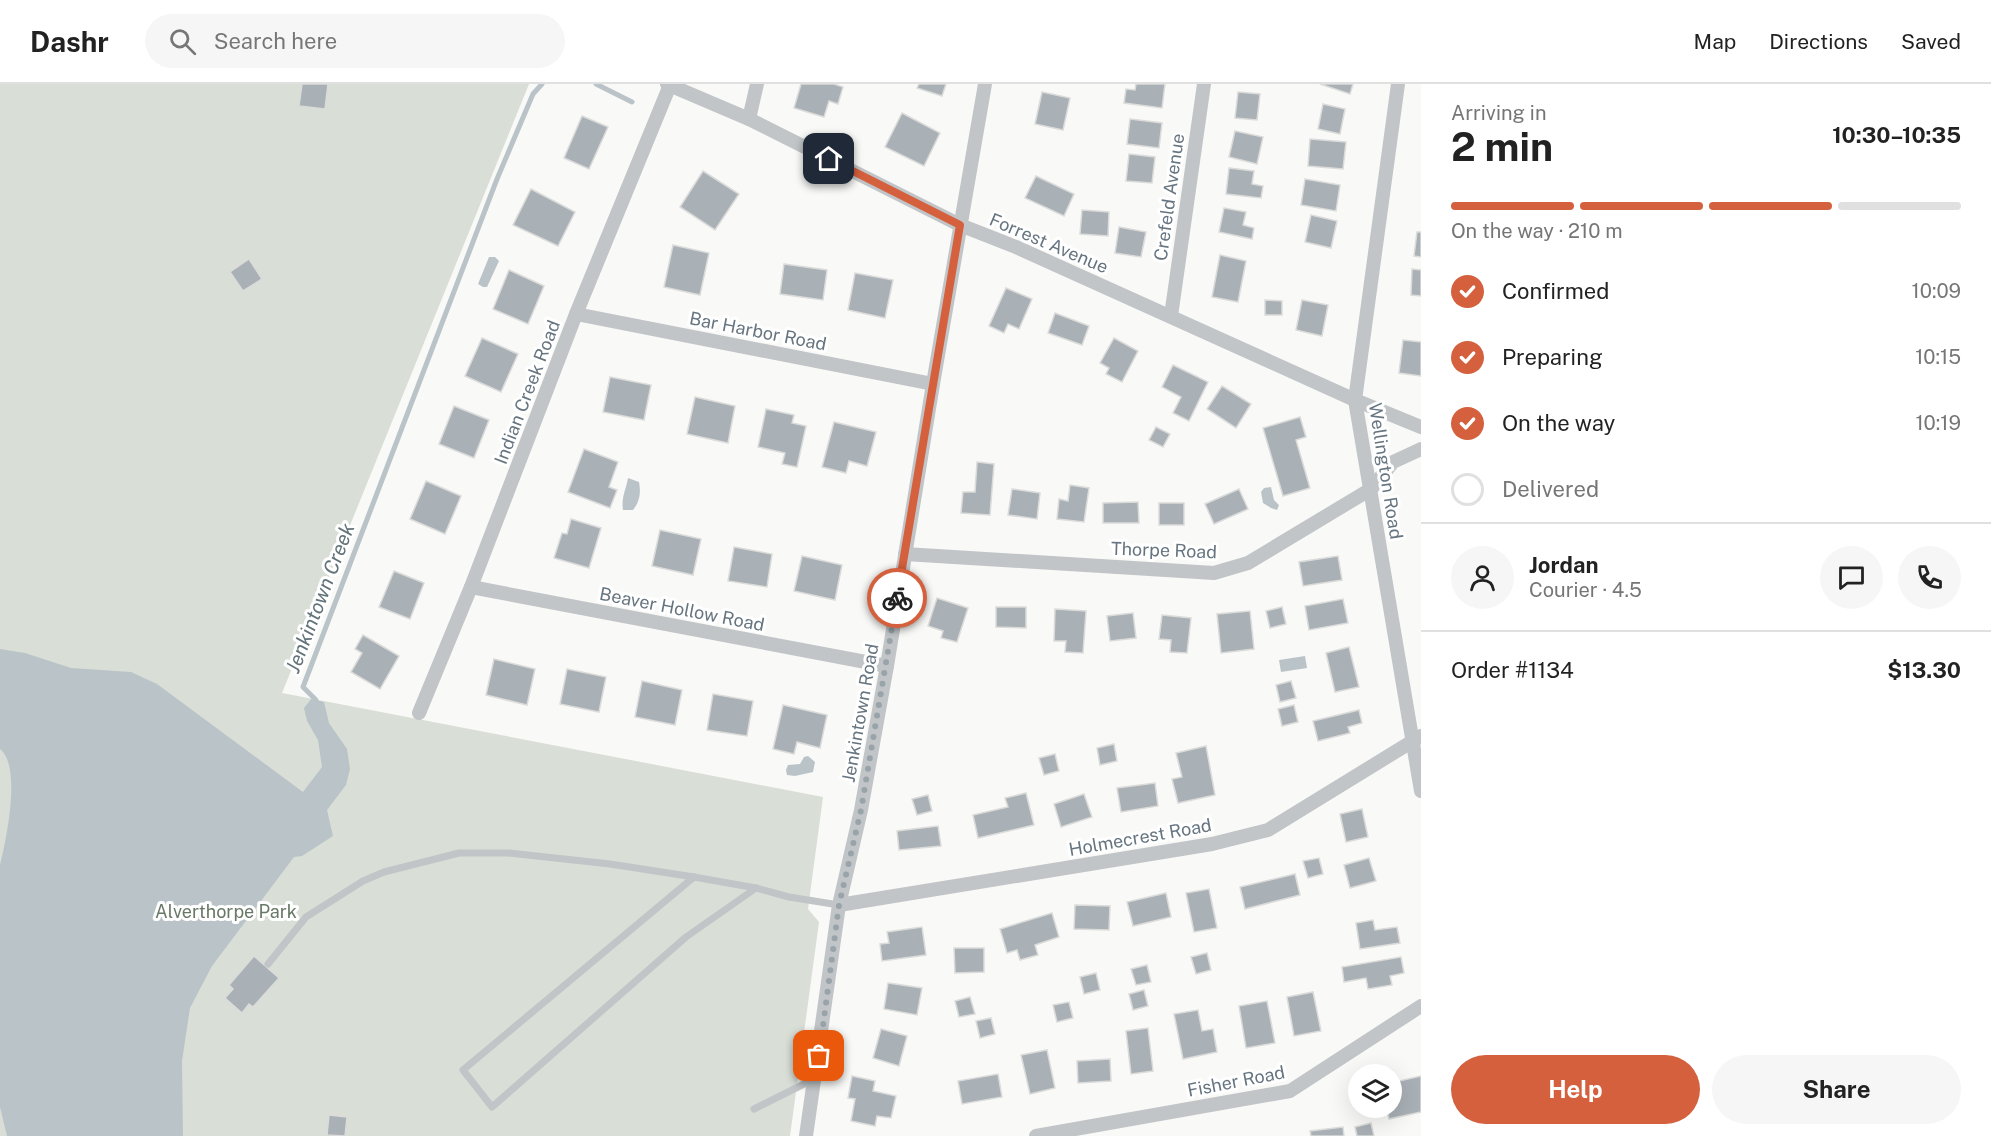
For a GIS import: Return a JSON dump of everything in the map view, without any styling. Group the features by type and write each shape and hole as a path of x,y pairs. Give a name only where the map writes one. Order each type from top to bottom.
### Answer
{"street":[{"path":"749,119 757,84"},
{"name":"Jenkintown Road","path":"806,1136 839,905 861,810 887,666 904,554 985,84"},
{"name":"Crefeld Avenue","path":"1171,316 1204,84"},
{"name":"Wellington Road","path":"1398,84 1355,400 1416,739 1421,791"},
{"name":"Forrest Avenue","path":"669,85 749,119 960,225 1421,427"},
{"name":"Indian Creek Road","path":"419,713 669,85"},
{"name":"Bar Harbor Road","path":"576,314 933,384"},
{"name":"Thorpe Road","path":"904,554 1214,573 1248,563 1371,489 1393,462 1421,449"},
{"name":"Beaver Hollow Road","path":"471,587 887,666"},
{"name":"Holmecrest Road","path":"839,905 1212,844 1268,830 1416,739"},
{"name":"Fisher Road","path":"1036,1136 1290,1091 1421,1006"}],"lane":[{"path":"268,964 306,917 363,880 384,872 459,854 509,853 610,864 756,888 789,897 839,905"},
{"path":"694,877 463,1070 492,1107 686,937 756,888"},
{"path":"754,1109 816,1078"}],"green space":[{"name":"Alverthorpe Park","path":"0,84 529,84 282,693 823,797 808,909 819,922 790,1136 0,1136"}],"shaded area":[{"path":"489,257 495,257 499,261 487,287 483,287 478,284"},
{"path":"628,478 639,482 639,497 633,510 623,510 623,497"},
{"path":"1271,487 1274,500 1279,505 1277,510 1263,503 1261,492 1264,488"},
{"path":"0,649 25,653 71,668 131,672 157,684 303,792 322,767 318,740 307,721 304,708 311,699 324,702 329,723 347,749 350,769 346,785 327,810 333,836 302,856 294,857 212,966 190,1008 182,1061 183,1136 7,1136 0,1107 0,865 6,839 11,787 7,758 0,749"},
{"path":"1305,656 1307,668 1281,672 1279,660"},
{"path":"808,756 815,762 813,772 795,776 787,775 788,765 800,764 804,757"}],"building":[{"path":"302,84 328,84 325,109 299,106"},
{"path":"801,84 834,84 843,87 838,104 829,101 824,117 794,108"},
{"path":"919,84 946,84 942,96 917,88"},
{"path":"1136,84 1165,84 1162,108 1124,103 1126,89 1135,90"},
{"path":"1320,84 1353,84 1350,94"},
{"path":"1042,92 1070,98 1063,130 1035,124"},
{"path":"1238,92 1260,94 1257,120 1235,118"},
{"path":"1323,104 1345,109 1340,134 1318,129"},
{"path":"902,113 940,133 924,166 885,147"},
{"path":"582,116 608,127 589,169 564,158"},
{"path":"1130,119 1162,123 1159,148 1127,144"},
{"path":"1235,131 1263,137 1257,164 1229,157"},
{"path":"1310,139 1346,142 1343,169 1308,166"},
{"path":"1129,154 1155,157 1152,183 1126,181"},
{"path":"1229,168 1254,171 1252,184 1263,186 1261,198 1226,194"},
{"path":"703,171 739,194 715,230 680,207"},
{"path":"1036,176 1074,194 1064,216 1025,198"},
{"path":"1305,179 1340,185 1336,211 1301,205"},
{"path":"531,189 575,212 558,246 513,225"},
{"path":"1224,208 1246,212 1243,225 1254,228 1252,239 1219,232"},
{"path":"1082,210 1109,212 1108,236 1080,234"},
{"path":"1311,215 1337,221 1331,248 1305,242"},
{"path":"1119,227 1146,232 1141,257 1115,253"},
{"path":"1417,232 1421,232 1421,257 1414,256"},
{"path":"673,245 709,253 700,295 664,287"},
{"path":"1220,255 1246,261 1238,302 1212,297"},
{"path":"249,259 262,279 243,291 230,272"},
{"path":"784,264 827,270 823,300 780,294"},
{"path":"1412,269 1421,270 1421,296 1411,295"},
{"path":"509,270 544,286 528,324 493,309"},
{"path":"855,273 893,280 885,318 848,310"},
{"path":"1006,288 1032,299 1019,329 1008,324 1004,333 989,326"},
{"path":"1265,300 1282,301 1282,315 1265,315"},
{"path":"1302,300 1328,305 1322,336 1296,330"},
{"path":"1055,313 1089,326 1082,345 1048,333"},
{"path":"482,338 518,354 501,392 465,376"},
{"path":"1114,338 1138,351 1122,382 1106,374 1109,368 1100,363"},
{"path":"1403,340 1421,342 1421,376 1399,373"},
{"path":"1173,365 1208,382 1189,421 1173,413 1181,397 1162,387"},
{"path":"610,377 651,385 644,420 603,412"},
{"path":"1222,386 1251,404 1236,428 1207,409"},
{"path":"695,397 735,406 728,443 687,434"},
{"path":"454,406 489,420 474,458 439,444"},
{"path":"766,409 794,415 792,423 806,426 797,467 782,464 785,453 758,447"},
{"path":"1300,417 1306,437 1296,440 1310,488 1283,496 1263,428"},
{"path":"834,422 876,432 867,466 849,461 846,473 822,467"},
{"path":"1156,427 1170,434 1163,447 1149,440"},
{"path":"584,449 618,462 609,487 617,490 610,508 568,492"},
{"path":"977,462 994,464 990,515 961,513 963,492 975,492"},
{"path":"426,481 461,496 445,534 410,519"},
{"path":"1070,485 1089,488 1084,522 1057,519 1059,499 1068,501"},
{"path":"1012,489 1040,493 1037,519 1008,515"},
{"path":"1239,489 1248,509 1214,524 1205,504"},
{"path":"1138,502 1139,523 1103,523 1103,503"},
{"path":"1159,503 1184,503 1184,525 1159,525"},
{"path":"571,519 601,528 589,568 554,558 562,533 567,534"},
{"path":"660,530 701,539 693,575 652,566"},
{"path":"734,547 772,554 767,587 728,581"},
{"path":"802,556 842,565 835,600 794,591"},
{"path":"1338,556 1342,580 1303,586 1299,562"},
{"path":"394,571 424,583 410,619 379,607"},
{"path":"937,598 968,608 957,642 941,638 943,631 928,626"},
{"path":"1343,599 1348,623 1309,630 1305,606"},
{"path":"996,607 1026,607 1026,628 996,627"},
{"path":"1282,607 1286,624 1270,628 1266,611"},
{"path":"1055,609 1086,611 1083,653 1065,652 1066,641 1054,641"},
{"path":"1250,611 1254,649 1221,653 1217,614"},
{"path":"1133,613 1136,638 1110,641 1107,616"},
{"path":"1162,615 1191,618 1187,653 1170,652 1171,640 1159,639"},
{"path":"363,635 399,656 380,689 351,672 362,653 355,649"},
{"path":"1349,647 1359,687 1335,692 1326,653"},
{"path":"494,659 535,669 527,705 486,695"},
{"path":"567,669 606,677 599,712 560,704"},
{"path":"642,681 682,690 675,725 635,717"},
{"path":"1291,681 1296,698 1280,702 1276,685"},
{"path":"713,694 753,701 747,736 707,730"},
{"path":"783,705 827,715 820,748 797,742 794,754 773,749"},
{"path":"1294,705 1298,722 1282,726 1278,709"},
{"path":"1359,710 1362,723 1348,727 1350,733 1318,741 1313,721"},
{"path":"1114,744 1117,761 1100,765 1097,748"},
{"path":"1206,746 1215,795 1178,803 1172,779 1182,777 1176,753"},
{"path":"1055,754 1059,771 1044,775 1039,758"},
{"path":"1155,783 1158,806 1121,812 1117,788"},
{"path":"1026,793 1034,825 978,838 973,815 1008,807 1005,798"},
{"path":"1084,794 1092,817 1061,827 1054,804"},
{"path":"928,795 932,811 917,815 912,799"},
{"path":"1362,809 1368,837 1346,842 1340,814"},
{"path":"938,826 941,846 899,850 897,831"},
{"path":"1319,858 1323,874 1308,878 1303,861"},
{"path":"1369,858 1376,881 1350,888 1344,865"},
{"path":"1295,874 1300,895 1245,909 1240,887"},
{"path":"1209,889 1217,928 1194,932 1186,893"},
{"path":"1166,893 1171,917 1133,926 1127,902"},
{"path":"1075,905 1110,906 1109,930 1074,929"},
{"path":"1052,913 1059,937 1035,945 1038,955 1020,960 1017,950 1007,953 1000,929"},
{"path":"1373,920 1375,930 1397,927 1400,943 1360,949 1356,923"},
{"path":"922,927 926,955 882,961 880,944 889,943 887,932"},
{"path":"954,948 984,948 984,972 955,973"},
{"path":"1207,953 1211,970 1196,974 1191,957"},
{"path":"254,956 279,978 253,1007 249,1004 242,1013 225,998 233,989 229,985"},
{"path":"1401,957 1404,973 1390,976 1392,985 1368,989 1366,978 1344,982 1342,967"},
{"path":"1147,965 1151,982 1136,985 1131,969"},
{"path":"1096,973 1100,990 1084,994 1080,977"},
{"path":"888,983 922,988 917,1015 884,1009"},
{"path":"1144,990 1148,1006 1133,1010 1129,994"},
{"path":"1313,992 1321,1031 1294,1036 1287,997"},
{"path":"970,997 975,1014 959,1017 955,1001"},
{"path":"1267,1001 1275,1043 1246,1048 1239,1006"},
{"path":"1069,1002 1073,1018 1057,1022 1053,1005"},
{"path":"1198,1010 1202,1031 1213,1029 1217,1052 1183,1059 1174,1014"},
{"path":"991,1018 995,1034 980,1038 976,1021"},
{"path":"1148,1028 1153,1071 1131,1074 1126,1031"},
{"path":"881,1029 907,1036 899,1066 873,1058"},
{"path":"1047,1050 1055,1088 1030,1094 1021,1055"},
{"path":"1110,1059 1111,1081 1078,1083 1077,1061"},
{"path":"998,1074 1002,1097 962,1104 958,1081"},
{"path":"852,1076 875,1081 873,1091 896,1096 891,1118 877,1116 875,1126 851,1121 855,1099 848,1098"},
{"path":"1421,1076 1421,1112 1402,1116 1402,1080"},
{"path":"329,1115 347,1117 345,1136 327,1135"},
{"path":"1371,1123 1374,1136 1357,1136 1355,1127"},
{"path":"1343,1127 1344,1136 1311,1136 1310,1131"}],"waterway":[{"name":"Jenkintown Creek","path":"317,707 316,700 303,687 497,179 533,94 542,84"},
{"name":"Jenkintown Creek","path":"596,84 632,102"}],"way so far":[{"path":"819,1056 839,905 861,810 897,598"}],"route":[{"path":"829,159 960,225 897,598"}]}
